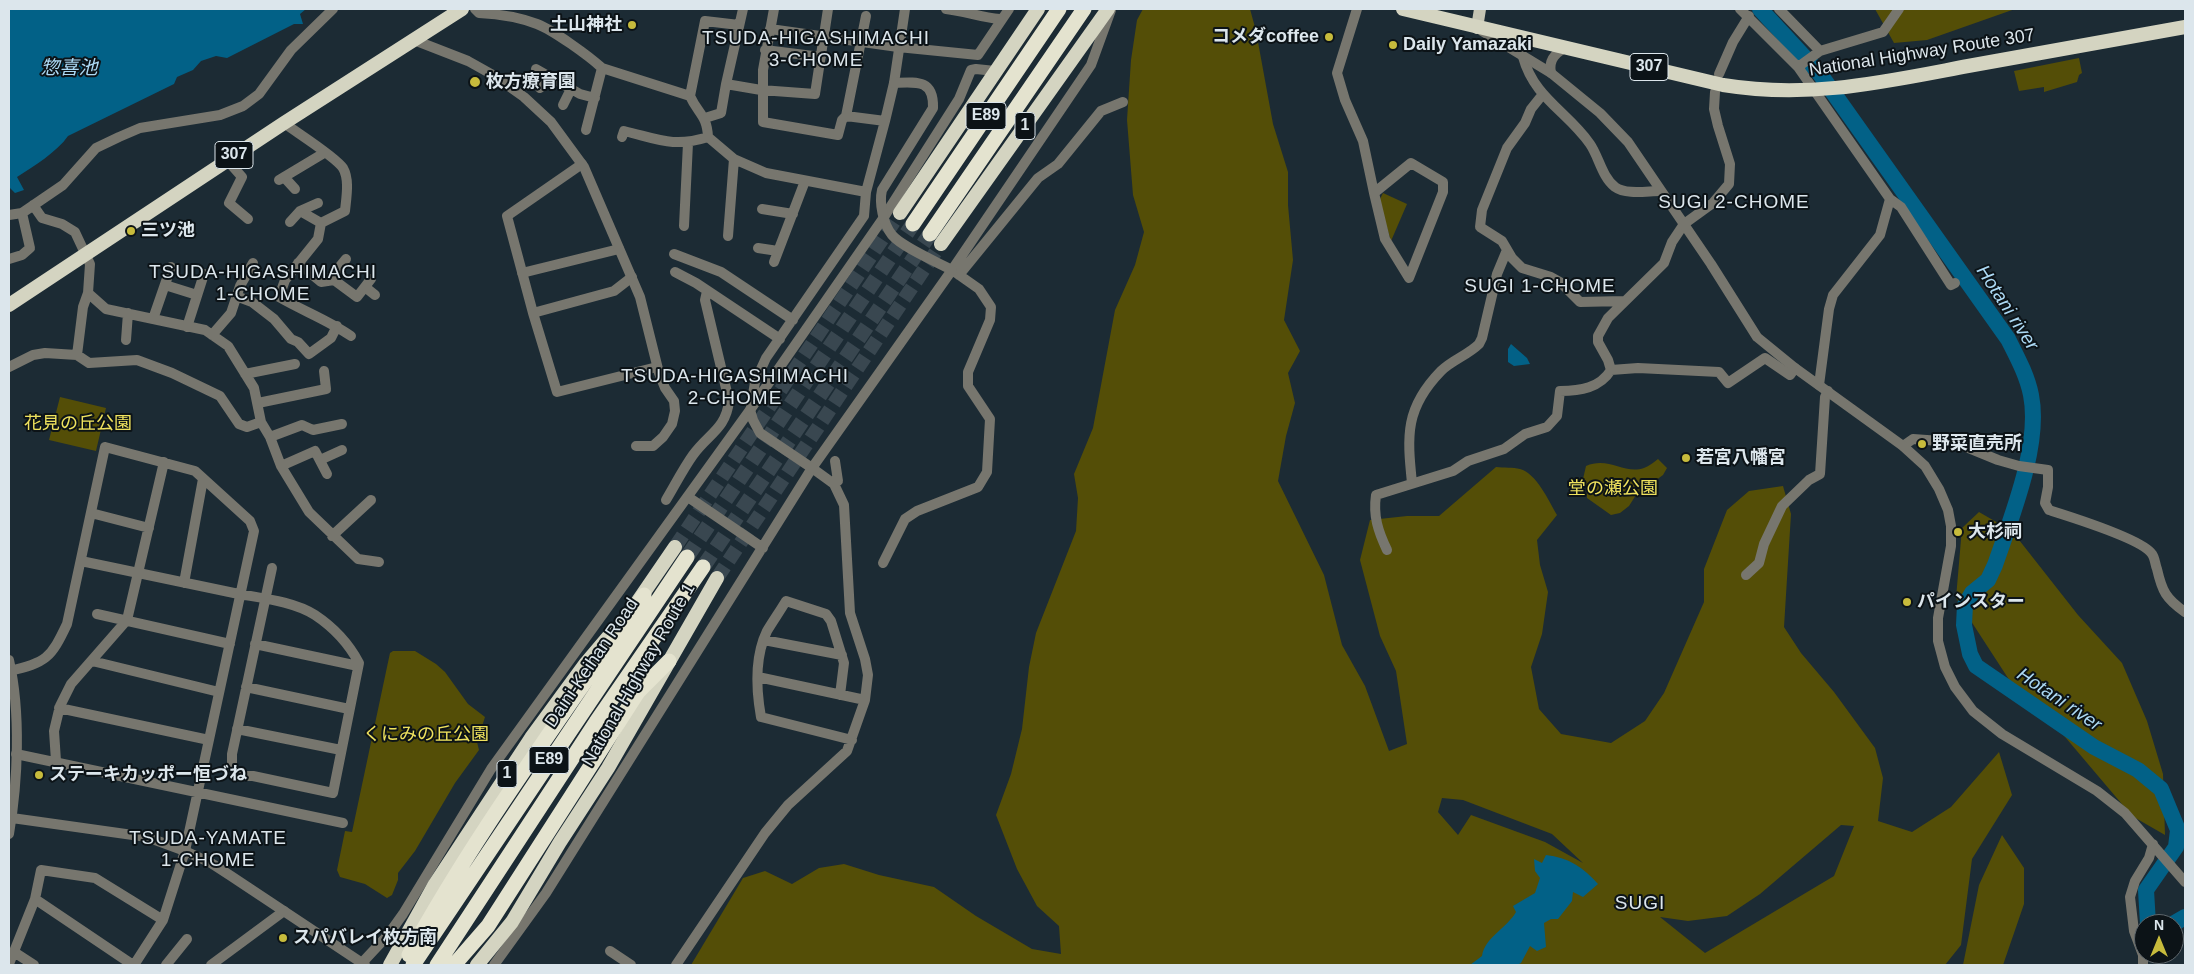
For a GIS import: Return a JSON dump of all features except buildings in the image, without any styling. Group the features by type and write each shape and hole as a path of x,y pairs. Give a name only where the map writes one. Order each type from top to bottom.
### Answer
{"highway":[{"name":"307","path":"9,304 227,160 462,9"},
{"path":"900,213 1038,9"},
{"name":"E89","path":"914,224 1059,9"},
{"name":"E89","path":"936,238 1084,9"},
{"name":"1","path":"936,238 1108,9"},
{"name":"National Highway Route 307","path":"1403,9 1723,85 1758,90 1844,88 2185,27"},
{"name":"National Highway Route 1","path":"390,965 435,884 530,738 586,663 681,552"},
{"name":"Daini-Keihan Road","path":"413,965 681,552"},
{"name":"Daini-Keihan Road","path":"437,965 596,722 703,567"},
{"name":"National Highway Route 1","path":"477,965 512,922 560,842 608,768 717,578"},
{"path":"404,965 439,900 509,793 644,595"},
{"path":"454,965 488,926 638,692 669,661"}],"main road":[{"path":"1477,28 1480,9"}],"street":[{"path":"9,215 22,214 64,186 96,148 119,137 140,128 220,115 243,106 259,94 291,50 332,9"},
{"path":"475,9 479,13 497,14 537,24 594,60 602,68 690,96"},
{"path":"705,118 721,113 743,9"},
{"path":"774,9 765,50 761,90 763,122 838,135 842,120 846,116 866,16"},
{"path":"726,84 761,90 815,94 828,9"},
{"path":"676,965 765,833 788,804 847,751 865,700 868,675 865,659 850,613 844,505 834,484 760,433 750,410 755,382 766,358 864,216 866,192 894,83 904,9"},
{"path":"946,9 966,11 985,18 1000,19"},
{"path":"770,30 898,47 978,55 1000,19 1009,9"},
{"path":"494,965 546,893 812,468 955,272 1091,64 1112,9"},
{"path":"1357,9 1337,73 1345,100 1363,141 1374,193 1385,239 1409,278 1443,192 1443,182 1411,163 1374,193"},
{"path":"1779,9 1820,51"},
{"path":"1798,67 1820,51 1883,32 1899,9"},
{"path":"1719,74 1744,12 1818,90 1890,199 1901,207 1951,285 1955,283"},
{"path":"739,25 706,21 690,96 694,106 705,118 708,137 734,159 766,173 866,192"},
{"path":"1477,28 1552,73 1600,113 1628,142 1757,337 1796,368 1903,446 1925,466 1939,489 1948,510 1951,526 1951,546 1938,618 1938,641 1945,667 1955,687 1973,710 2002,734 2096,791 2125,813 2185,882"},
{"path":"414,40 468,61 493,75 524,97 550,122 582,164 640,297 664,388 674,401 675,411 672,424 663,437 653,446 636,446"},
{"path":"1552,73 1551,63 1555,54 1568,47"},
{"path":"765,50 820,57"},
{"path":"1523,57 1533,81 1543,94 1582,133 1613,186 1632,192 1660,191"},
{"path":"586,130 602,68"},
{"path":"536,69 580,94 595,98"},
{"path":"10,817 147,837 185,851 211,863 362,964 388,935 403,914 491,769 750,410 884,217 959,99 971,70 995,72"},
{"path":"540,88 547,75"},
{"path":"883,563 905,519 917,511 978,487 987,472 990,419 968,386 968,372 990,320 991,308 979,289 955,272 906,245 892,234 884,217 880,201 882,190 933,108 933,96 924,84 914,82 894,83"},
{"path":"563,105 571,89"},
{"path":"1387,550 1375,522 1374,508 1376,495 1453,471 1468,461 1504,449 1525,434 1548,427 1557,416 1560,391 1585,389 1606,378 1610,370 1608,360 1598,342 1598,336 1608,318 1624,300 1664,263 1672,242 1684,224 1713,203 1729,184 1730,164 1714,110 1715,92"},
{"path":"1543,94 1531,109 1525,123 1507,148 1480,215 1480,227 1502,241 1522,268 1551,277 1560,282 1580,302 1624,300"},
{"path":"955,272 1038,178 1058,164 1101,111 1123,102"},
{"path":"846,116 885,121"},
{"path":"284,123 343,169 347,189 345,211 320,223"},
{"path":"622,137 624,131 675,144 688,143 708,137"},
{"path":"684,226 688,143"},
{"path":"295,189 282,179 324,153"},
{"path":"728,236 734,159"},
{"path":"227,160 242,177 229,203 248,219"},
{"path":"582,164 507,216 557,392 657,366"},
{"path":"774,262 805,181"},
{"path":"1746,575 1760,563 1764,544 1782,506 1809,480 1820,474 1828,309 1833,295 1880,235 1890,199"},
{"path":"290,222 300,211 318,203"},
{"path":"33,205 42,218 62,224 75,232 90,264 88,293 82,307 77,355"},
{"path":"762,209 793,214"},
{"path":"300,211 320,223"},
{"path":"9,259 22,255 30,248 22,214"},
{"path":"320,223 318,239 285,280 279,298 337,326 350,336"},
{"path":"758,248 778,251"},
{"path":"522,273 619,249"},
{"path":"1412,483 1408,443 1409,427 1418,401 1442,371 1479,344 1497,274 1507,250"},
{"path":"674,254 720,272 793,320"},
{"path":"328,281 346,259"},
{"path":"212,335 231,313 240,286 253,263"},
{"path":"298,263 321,282 334,280 356,297 368,283 375,295"},
{"path":"696,283 700,264"},
{"path":"153,319 171,267"},
{"path":"676,272 707,290 780,339"},
{"path":"187,327 204,274"},
{"path":"533,313 614,291 632,277"},
{"path":"165,285 197,295"},
{"path":"666,500 694,454 722,424 728,414 729,401 705,300 707,290"},
{"path":"88,293 106,308 204,330 228,346 254,388 261,422 270,437 281,466 309,512 358,559 380,562"},
{"path":"236,296 252,302 274,319 291,339 298,342 310,354 330,338 337,326"},
{"path":"126,340 128,313"},
{"path":"9,367 33,355 46,353 77,355 89,363 137,360 172,373 220,396 239,424 247,427 261,422"},
{"path":"1610,370 1638,368 1719,372 1728,383 1765,358 1790,375 1796,368"},
{"path":"245,374 295,364"},
{"path":"258,403 326,389 324,371"},
{"path":"270,437 302,425 313,430 342,424"},
{"path":"1903,446 1914,440 1954,442 2019,466 2048,470 2048,488 2045,503 2049,510 2110,531 2147,548 2153,554 2161,588 2166,597 2185,612"},
{"path":"9,834 17,734 10,667 38,664 56,647 67,624 105,447 194,471 250,521 254,531 185,851 163,920 134,965 35,899"},
{"path":"320,460 342,450"},
{"path":"281,466 315,451 327,474"},
{"path":"834,484 838,481 835,460"},
{"path":"56,761 54,731 59,708 71,684 127,620 164,462"},
{"path":"184,582 203,479"},
{"path":"688,497 763,548"},
{"path":"332,536 371,500"},
{"path":"91,513 149,528"},
{"path":"81,561 265,600 288,604 315,615 350,647 359,662 333,793 254,776 239,776 232,767 232,754 237,729 255,644 265,600 272,568"},
{"path":"840,695 844,663 831,621 826,614 786,601 764,640 757,690 761,717 852,740"},
{"path":"97,614 230,644"},
{"path":"764,640 842,655"},
{"path":"255,644 358,666"},
{"path":"92,661 219,692"},
{"path":"758,677 865,700"},
{"path":"246,687 349,709"},
{"path":"59,708 209,740"},
{"path":"237,729 341,750"},
{"path":"16,754 342,823"},
{"path":"2143,965 2143,955 2134,932 2130,897 2135,881 2156,848"},
{"path":"9,964 35,899 41,870 95,878 163,920"},
{"path":"211,965 284,911"},
{"path":"166,965 187,939"},
{"path":"610,951 632,965"},
{"path":"14,952 34,965"}],"green space":[{"path":"1143,9 1250,9 1256,31 1273,124 1288,172 1288,205 1293,260 1284,320 1300,351 1288,373 1295,403 1286,436 1278,481 1324,575 1342,645 1365,686 1389,751 1407,744 1396,671 1380,636 1360,560 1370,520 1407,516 1439,516 1496,467 1520,469 1531,476 1542,488 1557,515 1537,540 1540,565 1548,592 1542,634 1531,667 1539,709 1561,734 1611,743 1645,721 1664,693 1704,602 1704,569 1727,510 1749,491 1783,486 1791,514 1784,627 1801,653 1834,692 1875,748 1883,778 1878,821 1912,832 1951,807 1999,752 2012,795 1972,859 1961,945 1945,965 691,965 743,878 765,871 792,884 819,868 844,864 879,875 934,887 976,916 1032,949 1061,954 1059,926 1037,906 1017,869 996,815 1011,774 1022,729 1029,667 1036,633 1076,531 1078,498 1074,474 1093,428 1115,310 1135,265 1144,232 1133,195 1127,120 1131,60 1137,20","holes":["1442,798 1463,800 1552,834 1583,863 1545,842 1471,815 1458,835 1438,812","1841,825 1854,826 1834,876 1705,953 1660,917 1688,921 1727,916 1760,894"]},
{"path":"1875,9 2015,9 1927,40 1894,43"},
{"path":"2079,58 2082,73 2079,75 2077,82 2044,92 2044,87 2019,91 2014,71"},
{"path":"1383,193 1407,204 1391,241 1379,201"},
{"name":"花見の丘公園","path":"60,397 106,408 96,451 49,440"},
{"name":"堂の瀬公園","path":"1658,459 1667,468 1663,475 1636,495 1629,506 1620,513 1611,515 1587,498 1586,485 1583,479 1586,466 1602,463 1637,470 1646,467"},
{"path":"1979,512 2012,531 2078,615 2122,663 2147,721 2163,774 2165,835 2132,816 2049,718 2019,695 1956,598 1962,528"},
{"name":"くにみの丘公園","path":"393,651 415,651 436,664 445,672 468,704 485,717 477,742 479,750 455,783 415,851 398,873 398,880 392,895 387,898 365,884 340,877 337,870 345,831 352,832 390,653"},
{"path":"2002,835 2024,868 2024,904 2003,965 1963,965 1979,885"}],"water":[{"name":"惣喜池","path":"9,9 306,9 300,14 303,24 294,24 227,58 216,56 201,61 193,70 177,77 174,84 68,136 52,153 17,177 24,190 15,193 9,187"},
{"path":"1511,344 1527,358 1530,364 1514,366 1508,362 1508,349"},
{"path":"1546,855 1561,858 1575,864 1598,884 1583,897 1573,892 1572,901 1558,919 1551,919 1544,923 1546,947 1537,951 1530,946 1521,963 1517,965 1470,965 1482,956 1487,943 1512,918 1516,912 1513,906 1535,893 1540,878 1535,871 1534,859 1542,863"}],"waterway":[{"name":"Hotani river","path":"1760,9 1820,74 2008,339 2027,380 2033,415 2028,458 2016,504 1995,565 1988,580 1972,593 1965,605 1964,625 1970,654 1976,666 2094,747 2138,770 2161,789 2178,830 2176,847 2146,890 2147,914"}],"tunnel":[{"path":"675,547 900,213"},
{"path":"687,557 913,224"},
{"path":"703,567 930,234"},
{"path":"717,578 941,244"}],"place":[{"name":"土山神社","path":"632,25"},
{"name":"コメダcoffee","path":"1329,37"},
{"name":"Daily Yamazaki","path":"1393,45"},
{"name":"枚方療育園","path":"475,82"},
{"name":"三ツ池","path":"131,231"},
{"name":"野菜直売所","path":"1922,444"},
{"name":"若宮八幡宮","path":"1686,458"},
{"name":"大杉祠","path":"1958,532"},
{"name":"パインスター","path":"1907,602"},
{"name":"ステーキカッポー恒づね","path":"39,775"},
{"name":"スパバレイ枚方南","path":"283,938"}],"district":[{"name":"TSUDA-HIGASHIMACHI 3-CHOME","path":"816,50"},
{"name":"SUGI 2-CHOME","path":"1734,203"},
{"name":"TSUDA-HIGASHIMACHI 1-CHOME","path":"263,284"},
{"name":"SUGI 1-CHOME","path":"1540,287"},
{"name":"TSUDA-HIGASHIMACHI 2-CHOME","path":"735,388"},
{"name":"TSUDA-YAMATE 1-CHOME","path":"208,850"},
{"name":"SUGI","path":"1640,904"}]}
